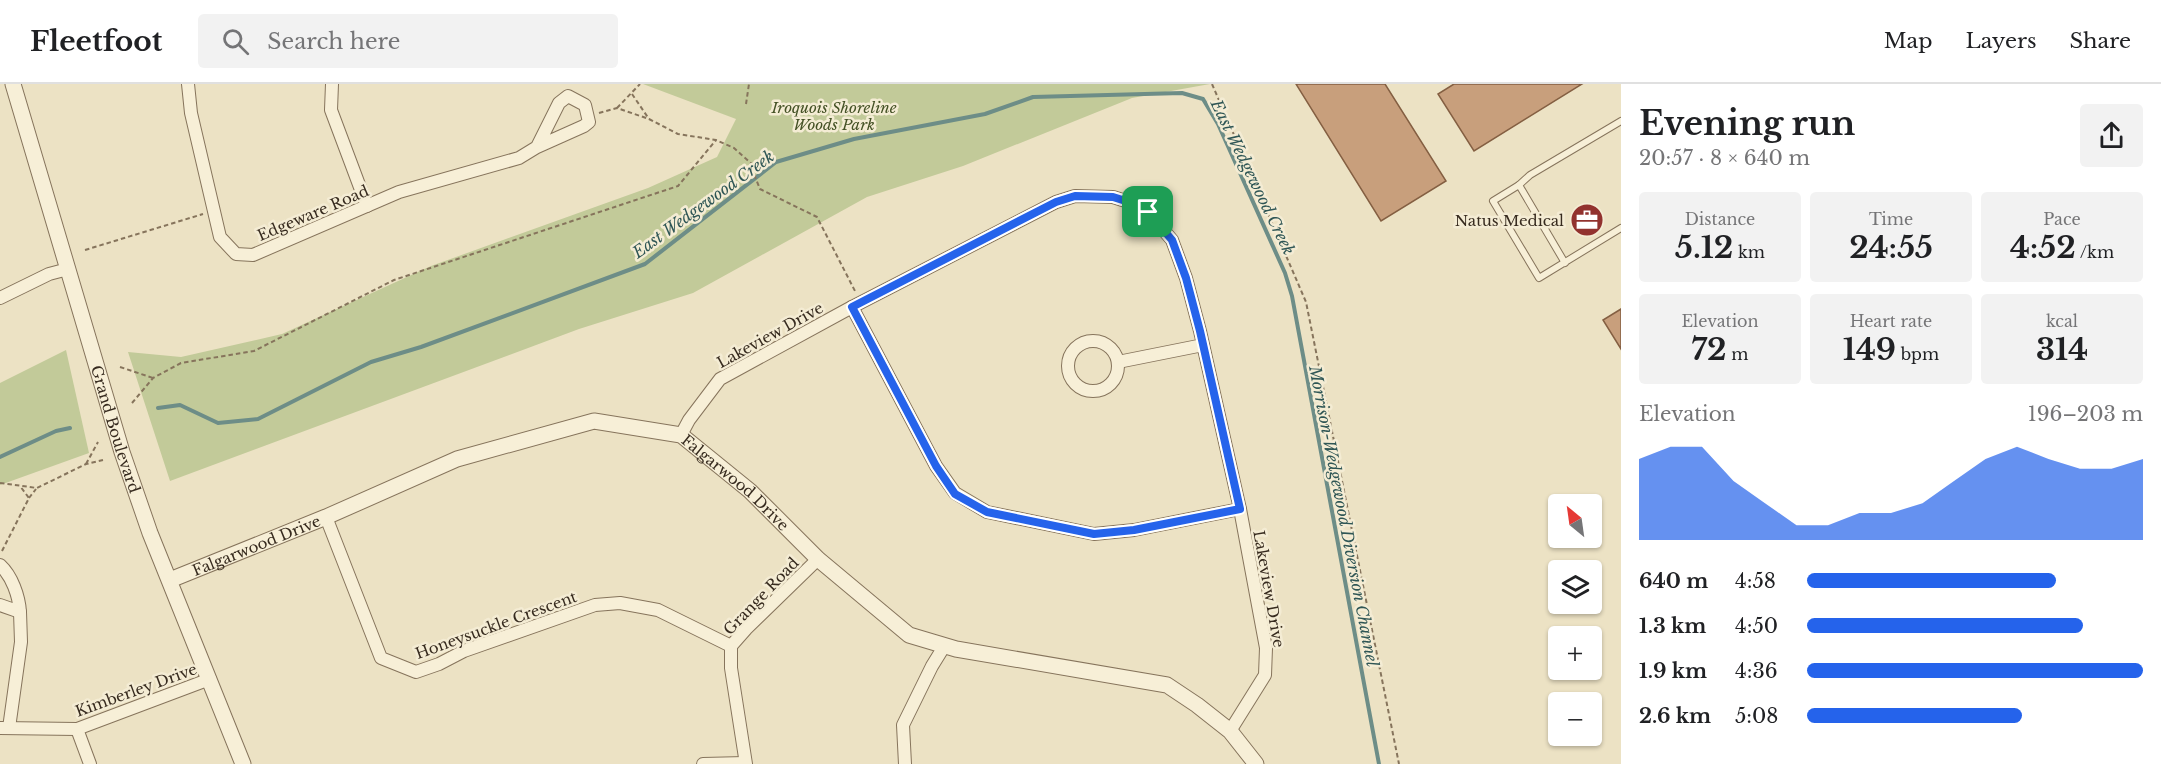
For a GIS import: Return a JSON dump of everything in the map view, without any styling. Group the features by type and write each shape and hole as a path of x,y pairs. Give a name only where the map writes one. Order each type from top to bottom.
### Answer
{"street":[{"name":"Grand Boulevard","path":"13,84 122,452 150,534 243,764"},
{"name":"Edgeware Road","path":"188,84 191,113 220,237 236,254 253,255 399,192 519,158 537,147 584,126 589,122 587,116"},
{"path":"332,84 332,110 367,206"},
{"path":"537,147 559,103 568,96 585,105 587,116"},
{"name":"Lakeview Drive","path":"681,435 689,420 720,379 852,307 1056,202 1075,196 1113,197 1132,203 1148,212 1172,240 1186,278 1240,509 1266,648 1265,675 1230,731"},
{"path":"0,298 49,274 68,269"},
{"path":"852,307 936,466 955,494 987,512 1094,534 1134,530 1240,509"},
{"path":"1086,342 1102,343 1115,354 1118,362 1116,377 1104,389 1097,391 1089,391 1075,383 1069,368 1072,352 1086,342"},
{"path":"1118,362 1203,345"},
{"name":"Falgarwood Drive","path":"170,580 326,517 457,459 594,421 681,435 750,491 818,559 909,635 945,645 1167,685 1230,731 1256,764"},
{"name":"Honeysuckle Crescent","path":"326,517 381,658 416,672 439,664 464,651 595,605 620,603 658,610 731,646"},
{"name":"Grange Road","path":"746,763 731,668 731,646 818,559"},
{"path":"0,566 6,570 19,600 21,642 4,728"},
{"path":"0,605 20,612"},
{"path":"905,764 903,725 945,645"},
{"name":"Kimberley Drive","path":"4,728 77,729 210,679"},
{"path":"77,729 90,764"},
{"path":"703,764 746,763"}],"lane":[{"path":"1621,121 1530,175 1519,185 1493,201 1539,278 1621,228"},
{"path":"1519,185 1565,263"}],"path":[{"path":"587,116 617,108 640,84"},
{"path":"747,104 749,84"},
{"path":"1212,84 1306,302 1399,764"},
{"path":"632,94 649,119"},
{"path":"617,108 649,119 678,134 716,140 734,148 753,165 751,167 760,189 817,217 856,294 852,307"},
{"path":"132,403 153,378 181,363 254,351 394,280 678,186 716,140"},
{"path":"86,250 214,211"},
{"path":"120,368 153,378"},
{"path":"86,464 98,442"},
{"path":"2,551 29,498 37,488 86,464 104,460"},
{"path":"0,483 37,488"},
{"path":"20,486 29,498"}],"green space":[{"name":"Iroquois Shoreline Woods Park","path":"643,84 1210,84 1132,98 963,166 867,197 693,293 579,329 170,481 128,352 181,357 282,334 431,266 648,188 717,157 736,119"},
{"path":"66,350 89,453 0,485 0,383"}],"building":[{"path":"1296,84 1385,84 1446,181 1381,221"},
{"path":"1454,84 1582,84 1474,151 1438,94"},
{"path":"1621,309 1621,349 1603,320"}],"waterway":[{"name":"East Wedgewood Creek","path":"158,408 180,405 218,423 258,419 371,362 421,347 645,264 776,162 854,139 985,114 1033,97 1182,93 1203,99 1218,124 1285,273 1292,296 1379,764"},
{"name":"East Wedgewood Creek","path":"0,457 56,431 70,428"}],"place":[{"name":"Natus Medical","path":"1587,220"}],"route":[{"path":"1075,196 1113,197 1132,203 1148,212 1172,240 1186,278 1240,509 1134,530 1094,534 987,512 955,494 936,466 852,307 1056,202 1075,196"}],"water label":[{"name":"Morrison-Wedgewood Diversion Channel","path":"1344,516"}]}
